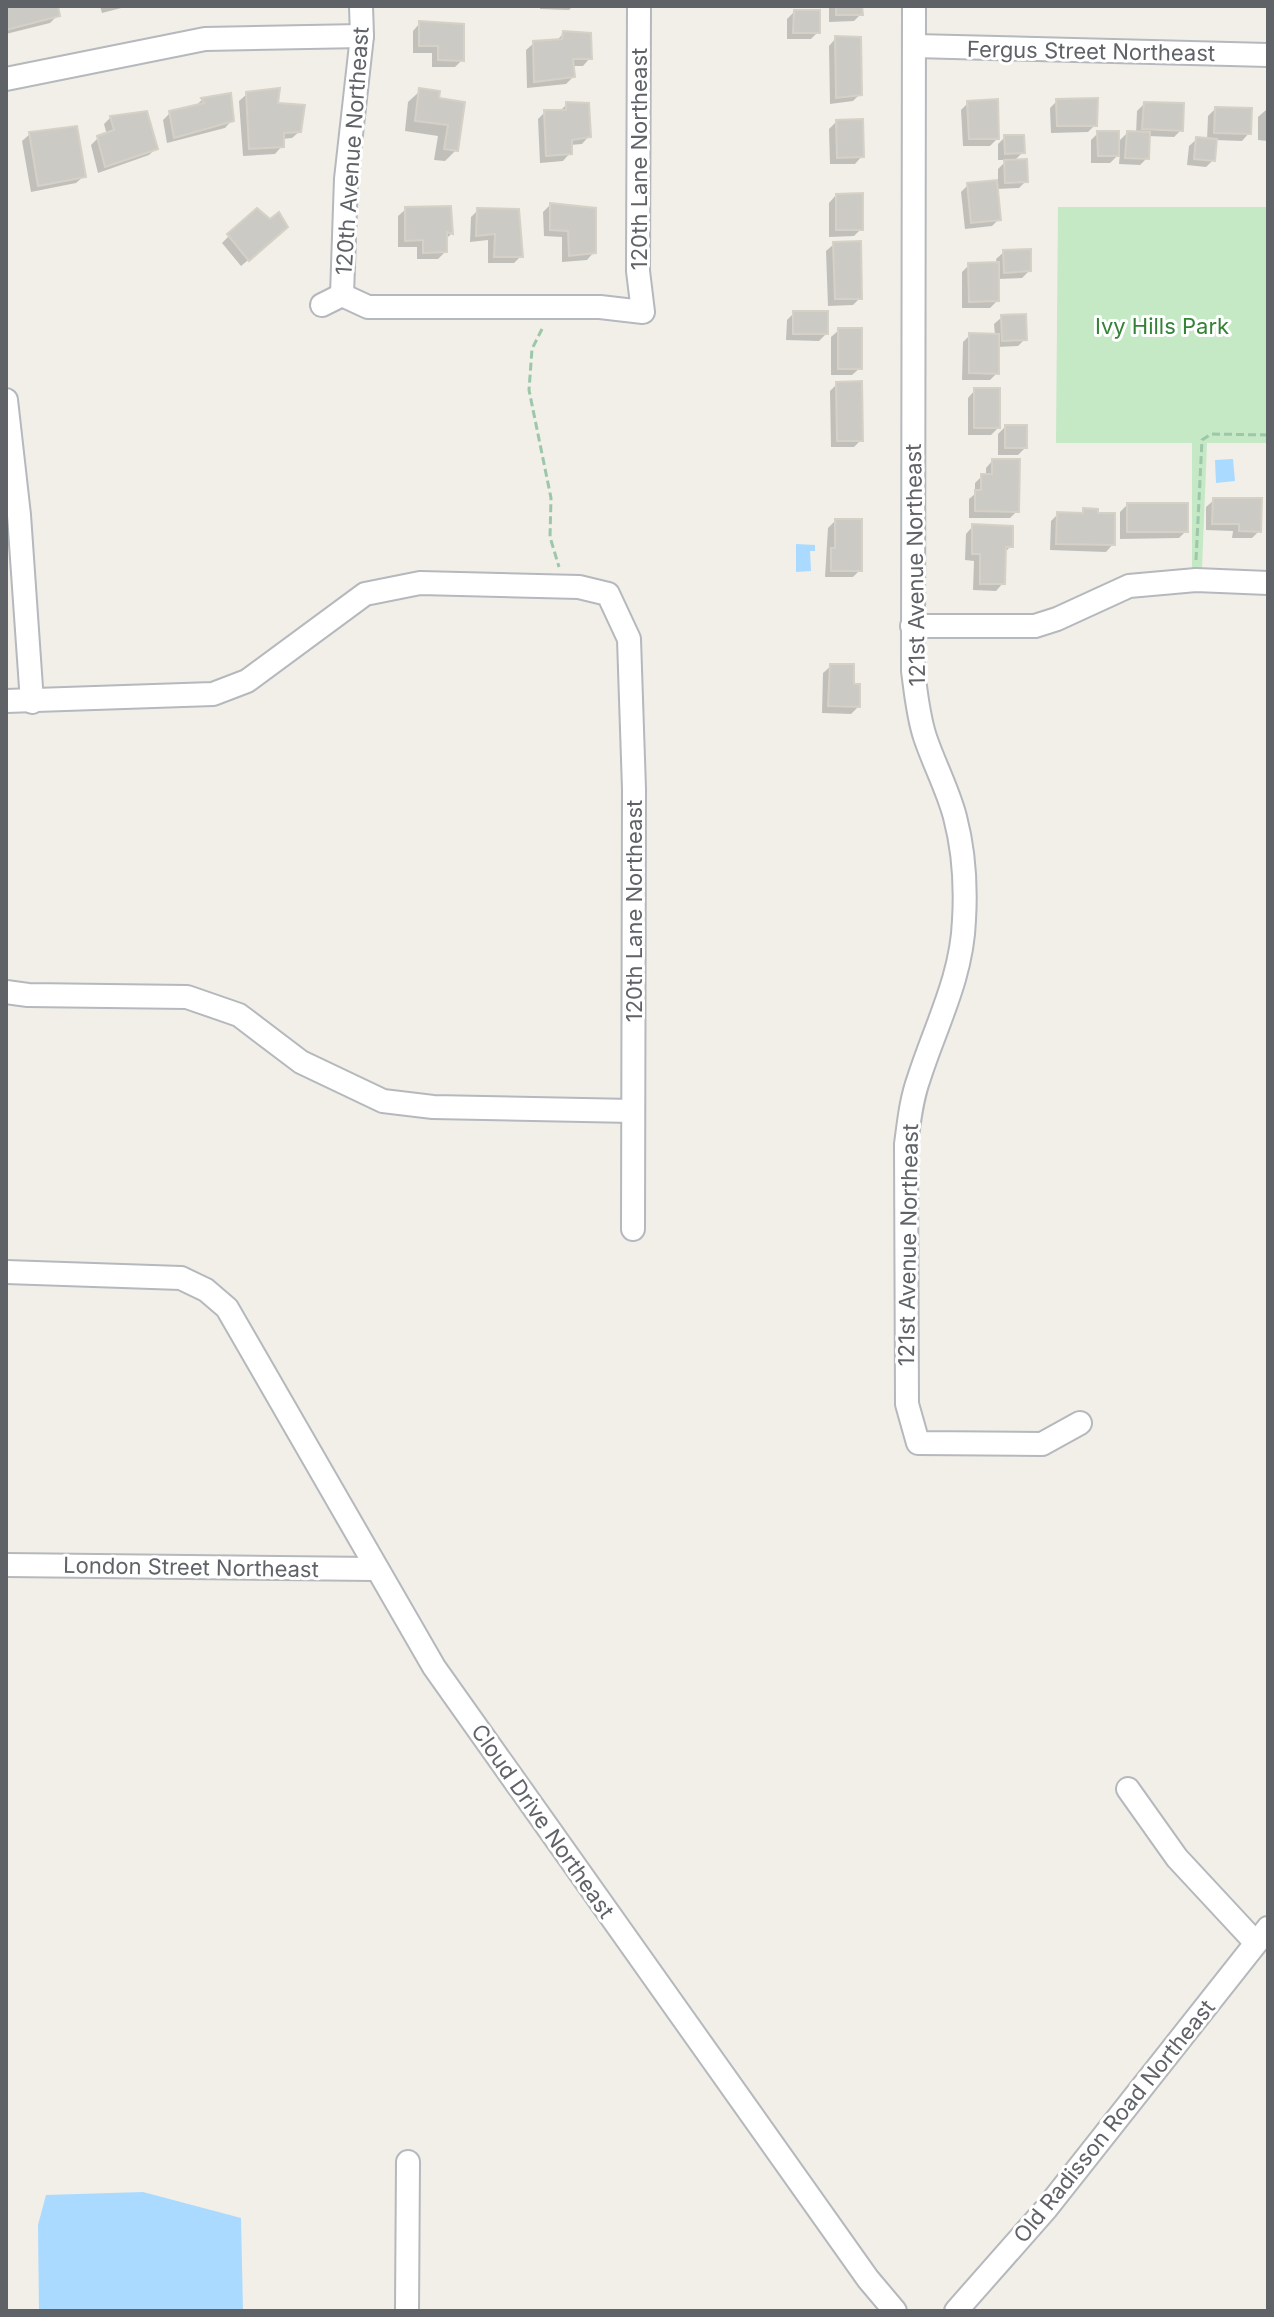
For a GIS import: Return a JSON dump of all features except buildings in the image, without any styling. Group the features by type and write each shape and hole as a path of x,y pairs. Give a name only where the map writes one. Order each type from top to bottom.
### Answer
{"street":[{"name":"120th Avenue Northeast","path":"361,6 362,36 332,300 368,307 546,307"},
{"name":"120th Lane Northeast","path":"546,307 600,307 643,312 638,271 639,6"},
{"name":"121st Avenue Northeast","path":"914,6 913,671 925,737 955,813 965,880 959,962 950,997 919,1078 910,1111 906,1144 907,1404 918,1443 1042,1444 1080,1423"},
{"path":"6,79 205,39 362,36"},
{"name":"Fergus Street Northeast","path":"915,46 1268,55"},
{"path":"6,400 19,515 32,702"},
{"path":"912,626 1035,626 1129,586 1196,580 1268,583"},
{"path":"6,701 213,694 247,681 365,594 420,583 560,586"},
{"name":"120th Lane Northeast","path":"560,586 608,594 629,639 634,789 633,1229"},
{"path":"6,992 187,997 239,1015 301,1062 383,1101 433,1107 633,1111"},
{"name":"Cloud Drive Northeast","path":"6,1272 181,1278 206,1290 227,1308 434,1667 868,2279 895,2311"},
{"name":"London Street Northeast","path":"6,1565 375,1569"},
{"path":"1128,1789 1177,1858 1262,1936"},
{"name":"Old Radisson Road Northeast","path":"956,2311 1046,2209 1262,1936"},
{"path":"407,2311 408,2162"}],"path":[{"path":"546,307 542,333 532,349 529,390 551,498 550,537 558,562 560,586"},
{"path":"1196,580 1202,440 1211,434 1268,435"}],"green space":[{"name":"Ivy Hills Park","path":"1058,207 1268,207 1268,443 1207,443 1202,568 1192,568 1192,443 1056,443"}],"water":[{"path":"1233,459 1235,481 1216,483 1215,460"},
{"path":"796,544 815,545 815,551 810,551 811,571 796,572"},
{"path":"143,2192 241,2218 243,2311 39,2311 38,2225 46,2195"}]}
